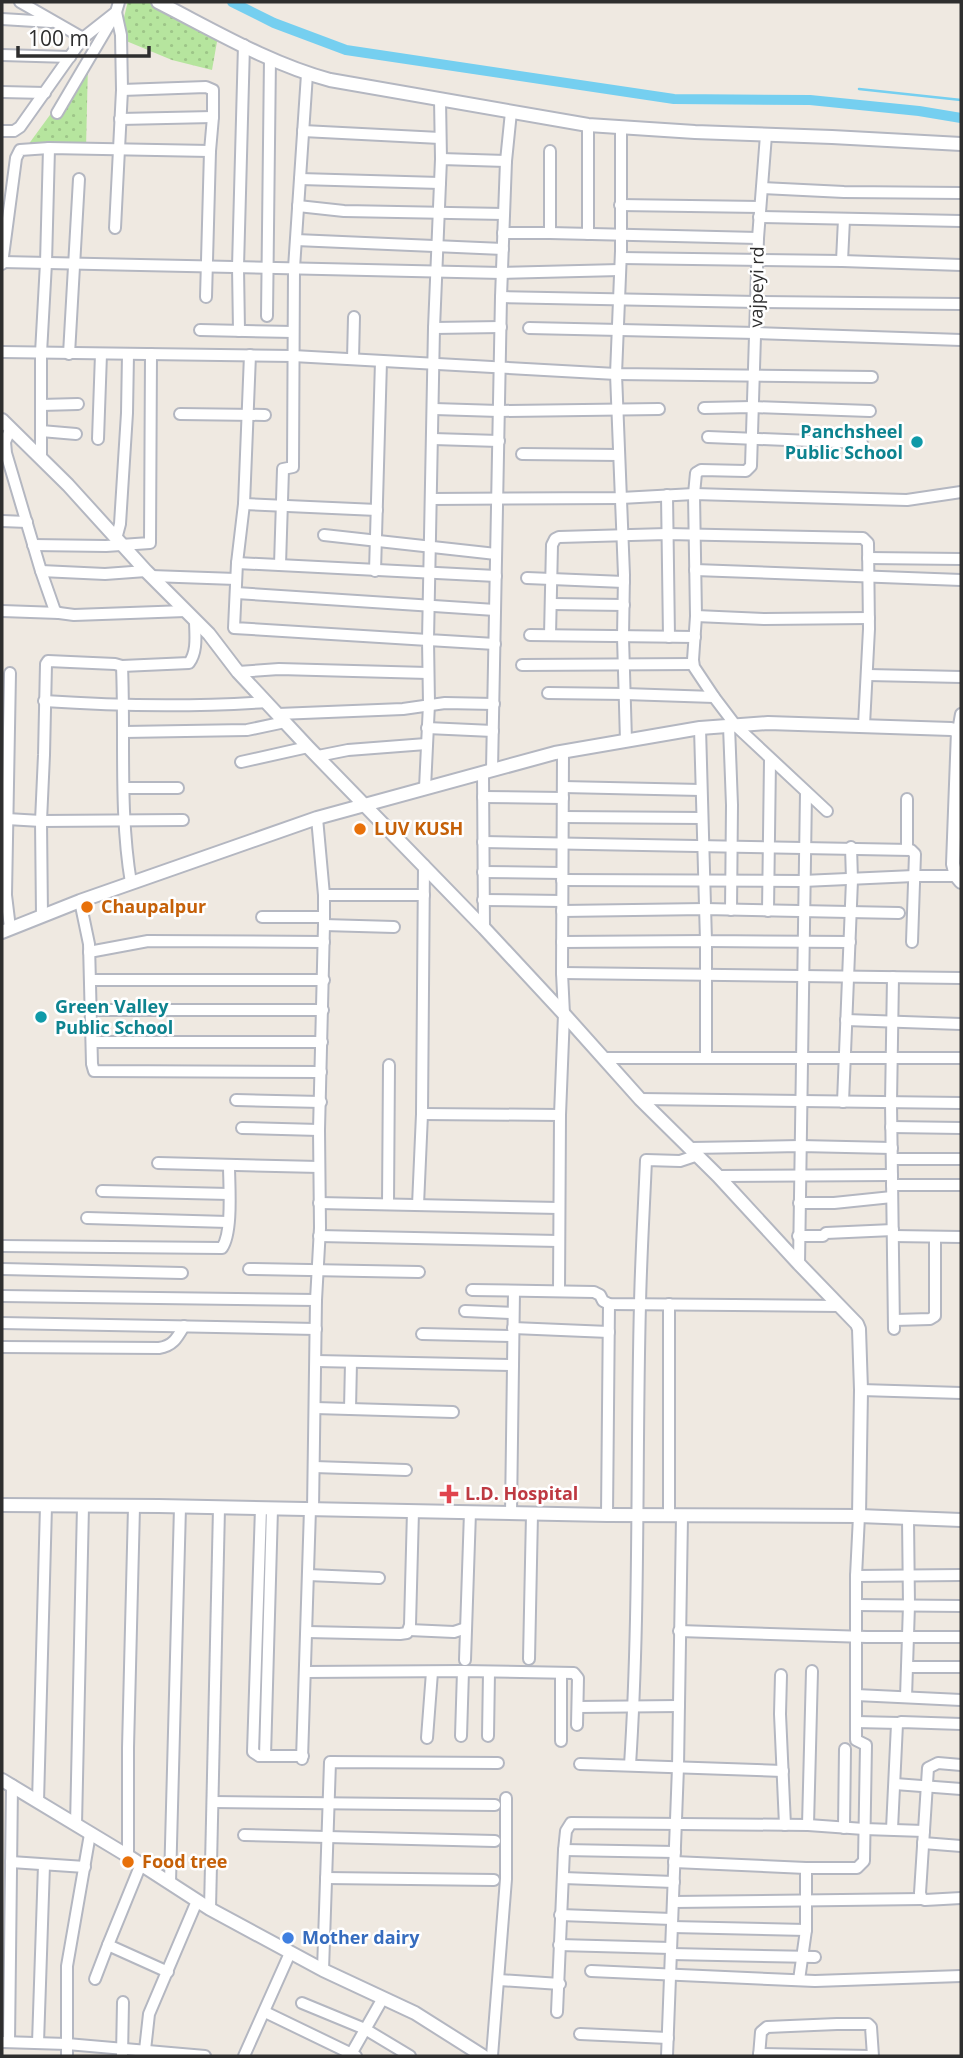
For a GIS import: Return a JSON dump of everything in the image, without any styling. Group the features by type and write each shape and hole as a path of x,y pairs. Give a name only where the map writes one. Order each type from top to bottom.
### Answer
{"street":[{"path":"20,2 83,38"},
{"path":"158,2 270,58 307,74 330,80 588,125 961,144"},
{"path":"2,131 17,130 83,38 118,7"},
{"path":"115,228 122,90 118,7"},
{"path":"57,113 118,7"},
{"path":"2,19 56,23"},
{"path":"239,331 238,267 244,45"},
{"path":"2,55 70,57"},
{"path":"267,316 270,58"},
{"path":"280,565 283,469 293,467 294,268 307,74"},
{"path":"122,90 213,90 206,297"},
{"path":"2,92 45,93"},
{"path":"425,788 429,704 434,328 441,159 440,99"},
{"path":"484,928 483,797 493,731 501,297 506,161 511,112"},
{"path":"120,119 214,117"},
{"path":"588,125 588,234"},
{"path":"621,127 621,258 616,374 625,604 625,741"},
{"path":"303,131 440,138"},
{"name":"vajpeyi rd","path":"694,494 698,471 749,470 751,466 758,238 766,135"},
{"path":"41,458 41,353 49,148"},
{"path":"210,151 24,149 16,154 2,263 502,273 620,270"},
{"path":"550,151 550,233"},
{"path":"441,159 506,161"},
{"path":"69,354 79,179"},
{"path":"300,179 440,183"},
{"path":"762,188 961,193"},
{"path":"620,205 844,219 961,220"},
{"path":"298,206 344,211 504,214"},
{"path":"842,261 844,219"},
{"path":"503,233 758,238"},
{"path":"296,240 503,249"},
{"path":"621,258 961,265"},
{"path":"501,297 961,303"},
{"path":"353,359 354,317"},
{"path":"434,328 501,327"},
{"path":"529,328 756,332 961,340"},
{"path":"200,330 293,332"},
{"path":"2,352 293,356 616,374 872,377"},
{"path":"98,439 101,354"},
{"path":"119,542 128,354"},
{"path":"33,545 150,543 151,354"},
{"path":"250,355 244,504 233,628 495,644"},
{"path":"375,571 381,361"},
{"path":"41,405 78,404"},
{"path":"704,408 870,411"},
{"path":"434,410 659,409"},
{"path":"180,414 265,415"},
{"path":"6,425 41,458 209,634 238,672 266,702 484,928 640,1099 718,1176 859,1329 861,1390 856,1576 856,1740 866,1745 862,1865 851,1868 806,1868 564,1850"},
{"path":"6,425 5,448 41,571 53,607 59,613"},
{"path":"41,431 76,434"},
{"path":"708,437 862,443"},
{"path":"433,439 499,441"},
{"path":"522,454 619,455"},
{"path":"431,499 621,498 694,494 907,500 961,492"},
{"path":"694,494 696,617 693,664 733,726 827,811"},
{"path":"667,495 669,637"},
{"path":"244,504 377,510"},
{"path":"2,521 27,522"},
{"path":"551,635 552,544 559,537 667,534 863,538 868,543 869,618 864,725"},
{"path":"324,535 496,554"},
{"path":"868,558 961,559"},
{"path":"237,563 496,576"},
{"path":"695,570 961,580"},
{"path":"41,571 148,573 236,579"},
{"path":"527,578 624,582"},
{"path":"236,593 495,610"},
{"path":"552,604 625,604"},
{"path":"2,611 190,616"},
{"path":"41,916 44,670 48,661 122,666 189,663 195,651 190,616"},
{"path":"696,617 869,618"},
{"path":"530,635 695,637"},
{"path":"522,665 693,664"},
{"path":"122,666 124,821 131,883"},
{"path":"238,672 279,669 428,673"},
{"path":"10,673 6,930 80,901 317,818 563,752 699,728 768,723 960,731"},
{"path":"868,675 961,677"},
{"path":"548,693 713,698"},
{"path":"44,701 124,706 266,702"},
{"path":"124,732 239,730 282,718 403,709 444,703 494,705"},
{"path":"484,872 562,877 803,881 958,872 961,714"},
{"path":"731,910 733,726"},
{"path":"427,728 493,731"},
{"path":"699,728 706,941 706,1058"},
{"path":"242,762 313,751 426,744"},
{"path":"559,1292 560,1115 564,1014 563,752"},
{"path":"768,911 770,760"},
{"path":"125,788 178,788"},
{"path":"483,797 563,792 701,790"},
{"path":"799,1264 806,792"},
{"path":"907,799 907,849"},
{"path":"563,817 702,818"},
{"path":"267,1508 253,1752 255,1755 302,1757 314,1466 324,980 324,895 317,818"},
{"path":"7,819 183,820"},
{"path":"483,842 768,849 907,849 915,853 912,942"},
{"path":"843,1102 851,847"},
{"path":"418,1205 422,1114 424,865"},
{"path":"324,895 424,895"},
{"path":"482,900 562,906 899,913"},
{"path":"80,901 89,952 94,1071 321,1072"},
{"path":"262,917 394,926"},
{"path":"89,952 148,941 324,942"},
{"path":"562,942 850,942"},
{"path":"562,973 961,978"},
{"path":"893,977 891,1127 895,1324 935,1316 934,1237"},
{"path":"90,980 324,980"},
{"path":"90,1010 323,1010"},
{"path":"846,1020 961,1024"},
{"path":"92,1042 322,1042"},
{"path":"603,1058 961,1058"},
{"path":"388,1204 389,1065"},
{"path":"640,1099 961,1102"},
{"path":"236,1100 321,1102"},
{"path":"422,1114 560,1115"},
{"path":"891,1127 961,1128"},
{"path":"242,1128 319,1130"},
{"path":"630,1765 634,1706 640,1304 646,1160 680,1161 694,1152 800,1146 961,1158"},
{"path":"158,1163 319,1167"},
{"path":"2,1246 218,1249 225,1245 229,1165"},
{"path":"718,1176 800,1174 961,1185"},
{"path":"102,1191 229,1194"},
{"path":"799,1203 892,1198"},
{"path":"319,1203 559,1208"},
{"path":"87,1218 228,1222"},
{"path":"799,1236 823,1236 826,1233 893,1233 961,1237"},
{"path":"319,1236 559,1241"},
{"path":"2,1269 182,1273"},
{"path":"250,1269 419,1272"},
{"path":"472,1290 594,1292 609,1304 839,1306"},
{"path":"511,1513 514,1291"},
{"path":"2,1296 316,1300"},
{"path":"607,1515 609,1304"},
{"path":"667,2056 679,1706 669,1304"},
{"path":"465,1311 513,1313"},
{"path":"2,1323 316,1329"},
{"path":"2,1346 159,1348 176,1341 184,1326"},
{"path":"422,1334 609,1332"},
{"path":"316,1361 513,1365"},
{"path":"350,1409 351,1362"},
{"path":"861,1390 961,1393"},
{"path":"315,1408 453,1412"},
{"path":"314,1466 406,1470"},
{"path":"2,1505 607,1515 859,1516 961,1520"},
{"path":"38,1802 46,1506"},
{"path":"76,1825 83,1506"},
{"path":"128,1856 134,1507"},
{"path":"170,1882 180,1507"},
{"path":"211,1909 219,1508"},
{"path":"409,1630 413,1511"},
{"path":"461,1736 470,1512"},
{"path":"529,1659 532,1514"},
{"path":"906,1697 908,1518"},
{"path":"308,1575 379,1578"},
{"path":"856,1576 961,1575"},
{"path":"856,1605 961,1606"},
{"path":"307,1632 400,1634 409,1630 454,1632 466,1628"},
{"path":"679,1631 961,1637"},
{"path":"305,1672 432,1672 464,1666 489,1672 573,1673 577,1676 577,1725"},
{"path":"907,1667 961,1667"},
{"path":"808,1825 812,1671"},
{"path":"428,1738 432,1672"},
{"path":"488,1736 489,1672"},
{"path":"561,1674 561,1741"},
{"path":"781,1675 785,1825"},
{"path":"856,1695 961,1700"},
{"path":"578,1706 679,1706"},
{"path":"856,1722 961,1724"},
{"path":"892,1829 899,1723"},
{"path":"323,1970 331,1749"},
{"path":"844,1828 845,1749"},
{"path":"330,1762 498,1763"},
{"path":"922,1899 920,1894 927,1772 930,1766 938,1763 961,1765"},
{"path":"580,1764 783,1771"},
{"path":"7,1783 197,1901 323,1970 415,2013 483,2056"},
{"path":"7,1783 11,1862 6,2042 67,2044 96,2051 145,2050 205,2056"},
{"path":"895,1784 961,1789"},
{"path":"492,2056 506,1879 506,1798"},
{"path":"213,1802 495,1805"},
{"path":"557,2012 564,1850 566,1831 571,1823 808,1825 924,1831"},
{"path":"66,2056 67,1966 90,1834"},
{"path":"244,1835 495,1840"},
{"path":"923,1843 961,1846"},
{"path":"11,1862 85,1867"},
{"path":"95,1979 141,1864"},
{"path":"38,2043 44,1865"},
{"path":"799,1980 806,1930 806,1868"},
{"path":"326,1878 494,1880"},
{"path":"563,1878 674,1882"},
{"path":"673,1902 961,1898"},
{"path":"145,2050 149,2014 197,1901"},
{"path":"560,1914 806,1930"},
{"path":"108,1945 168,1972"},
{"path":"559,1945 815,1957"},
{"path":"244,2056 290,1953"},
{"path":"591,1971 799,1980 961,1976"},
{"path":"499,1980 560,1984"},
{"path":"265,2012 352,2055 383,1998"},
{"path":"122,2002 122,2052"},
{"path":"302,2003 365,2029 410,2056"},
{"path":"868,2024 871,2027 871,2056 759,2055 761,2032 766,2027 868,2024"},
{"path":"580,2034 668,2038"}],"green space":[{"path":"126,2 152,2 218,36 212,70 172,60 119,38"},
{"path":"88,63 86,149 28,145"}],"waterway":[{"path":"232,2 274,23 346,50 674,99 810,100 961,118"},
{"path":"859,89 961,100"}],"place":[{"name":"Panchsheel Public School","path":"917,442"},
{"name":"LUV KUSH","path":"360,829"},
{"name":"Chaupalpur","path":"87,907"},
{"name":"Green Valley Public School","path":"41,1017"},
{"name":"L.D. Hospital","path":"449,1494"},
{"name":"Food tree","path":"128,1862"},
{"name":"Mother dairy","path":"288,1938"}]}
